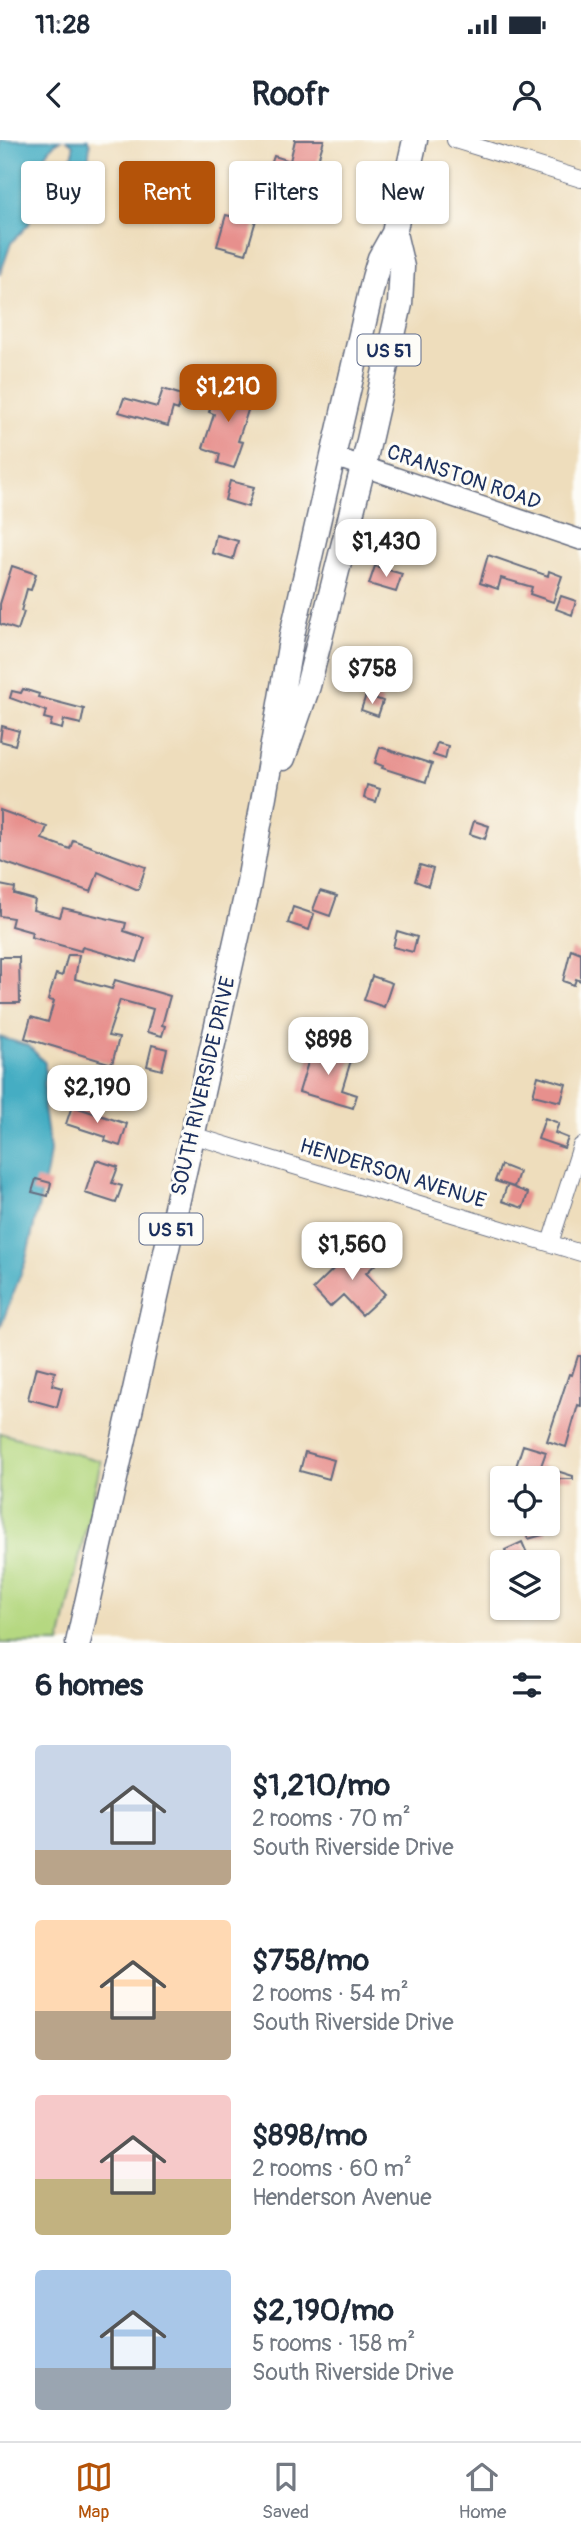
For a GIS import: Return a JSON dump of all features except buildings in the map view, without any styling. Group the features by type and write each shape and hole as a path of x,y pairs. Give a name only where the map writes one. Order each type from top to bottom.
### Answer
{"main road":[{"name":"SOUTH RIVERSIDE DRIVE","path":"78,1643 248,888 292,635 332,456 374,278 380,258 394,233 415,140"},
{"name":"SOUTH RIVERSIDE DRIVE","path":"262,815 308,686 363,467 402,285 402,267 394,233"}],"street":[{"path":"455,140 581,179"},
{"name":"CRANSTON ROAD","path":"332,456 581,540"},
{"name":"HENDERSON AVENUE","path":"192,1135 581,1252"},
{"path":"550,1243 581,1146"}],"green space":[{"path":"0,1433 101,1461 60,1643 0,1643"}],"water":[{"path":"0,140 61,140 52,146 42,161 21,161 21,224 29,224 11,243 0,275"},
{"path":"67,140 88,140 88,161 68,161 73,154 73,145"},
{"path":"0,1037 29,1046 45,1063 44,1108 50,1151 25,1263 0,1328"}]}
